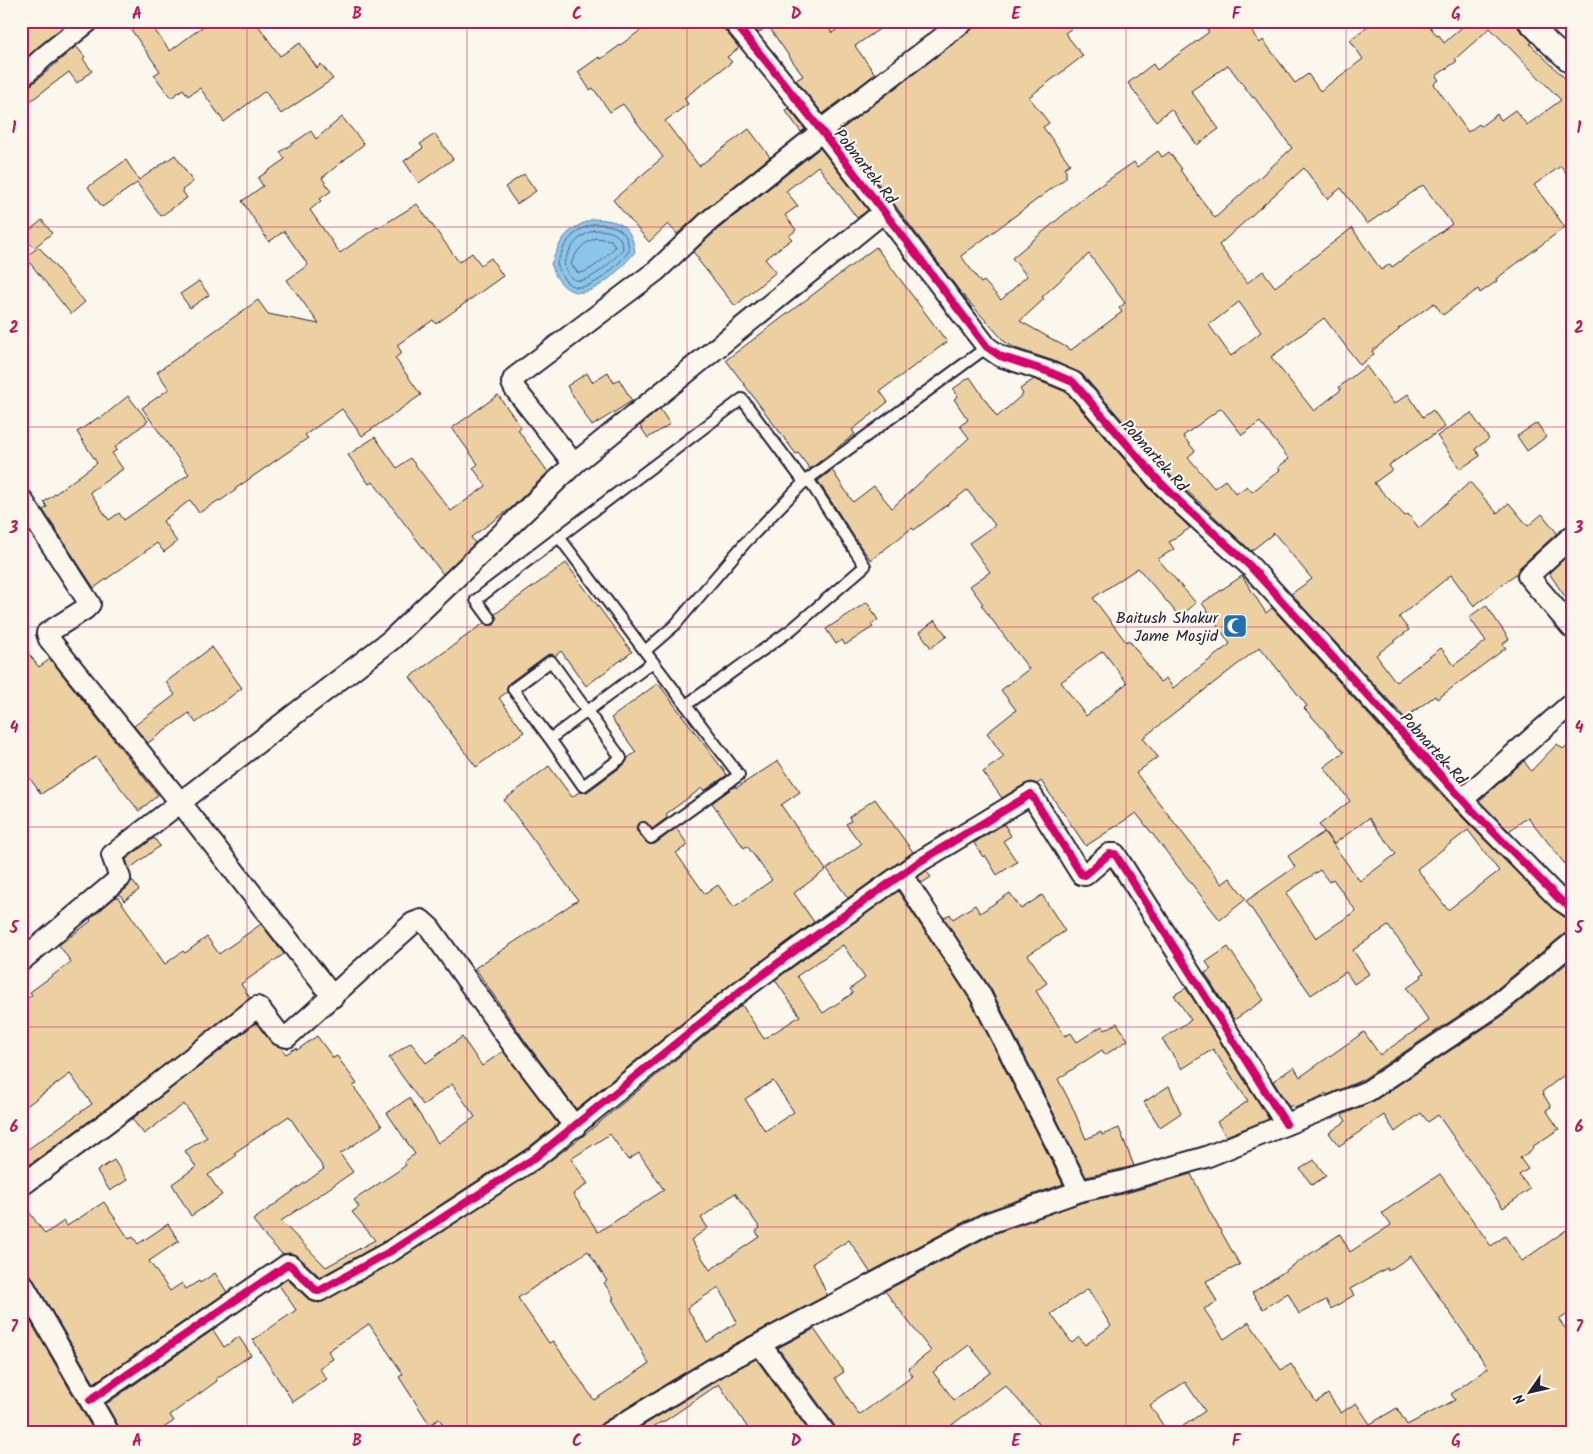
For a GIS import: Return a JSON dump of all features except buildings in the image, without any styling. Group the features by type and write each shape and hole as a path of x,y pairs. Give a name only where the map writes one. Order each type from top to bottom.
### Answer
{"street":[{"path":"21,78 89,21"},
{"name":"Pobnartek Rd","path":"733,21 822,130 987,347 1000,356 1073,382 1132,452 1183,506 1249,565 1462,800 1568,899"},
{"path":"574,464 515,389 512,383 514,378 656,271 710,220 822,130 964,21"},
{"path":"1528,21 1548,44 1572,64"},
{"path":"21,961 120,878 112,855 391,640 574,464 885,211"},
{"path":"21,498 90,604 47,633 49,639 180,802 332,997"},
{"path":"1572,536 1528,576 1572,628"},
{"path":"1462,800 1572,703"},
{"path":"90,1400 287,1265 290,1265 319,1291 391,1251 479,1196 536,1157 739,992 919,862 1031,794 1081,874 1085,875 1109,854 1115,854 1286,1124"},
{"path":"902,875 980,994 1080,1191"},
{"path":"21,1186 140,1098 257,1007 280,1035 287,1037 413,924 421,920 430,928 515,1048 575,1126"},
{"path":"608,1433 718,1366 986,1224 1080,1191 1120,1182 1206,1156 1368,1091 1494,1007 1572,943"},
{"path":"21,1281 109,1433"},
{"path":"760,1344 825,1433"}],"lane":[{"path":"645,651 675,625 745,543 806,481 987,347"},
{"path":"490,619 476,600 742,398 806,481 865,566 792,628 686,705"},
{"path":"560,537 739,775 652,838 643,828"},
{"path":"551,661 621,758 583,786 550,739 513,689 551,661"},
{"path":"550,739 653,662"}],"water":[{"path":"593,219 617,222 622,225 630,235 635,252 609,279 587,291 577,292 567,288 557,278 551,264 558,247 570,231"}],"cycle path":[{"path":"733,21 830,142 987,347 1000,356 1073,382 1157,479 1249,565 1471,809 1560,900 1572,908"},
{"path":"90,1400 287,1265 290,1265 319,1291 391,1251 536,1157 739,992 804,944 919,862 1031,794 1081,874 1085,875 1109,854 1115,854 1286,1124"}],"place":[{"name":"Baitush Shakur Jame Mosjid","path":"1235,626"}]}
